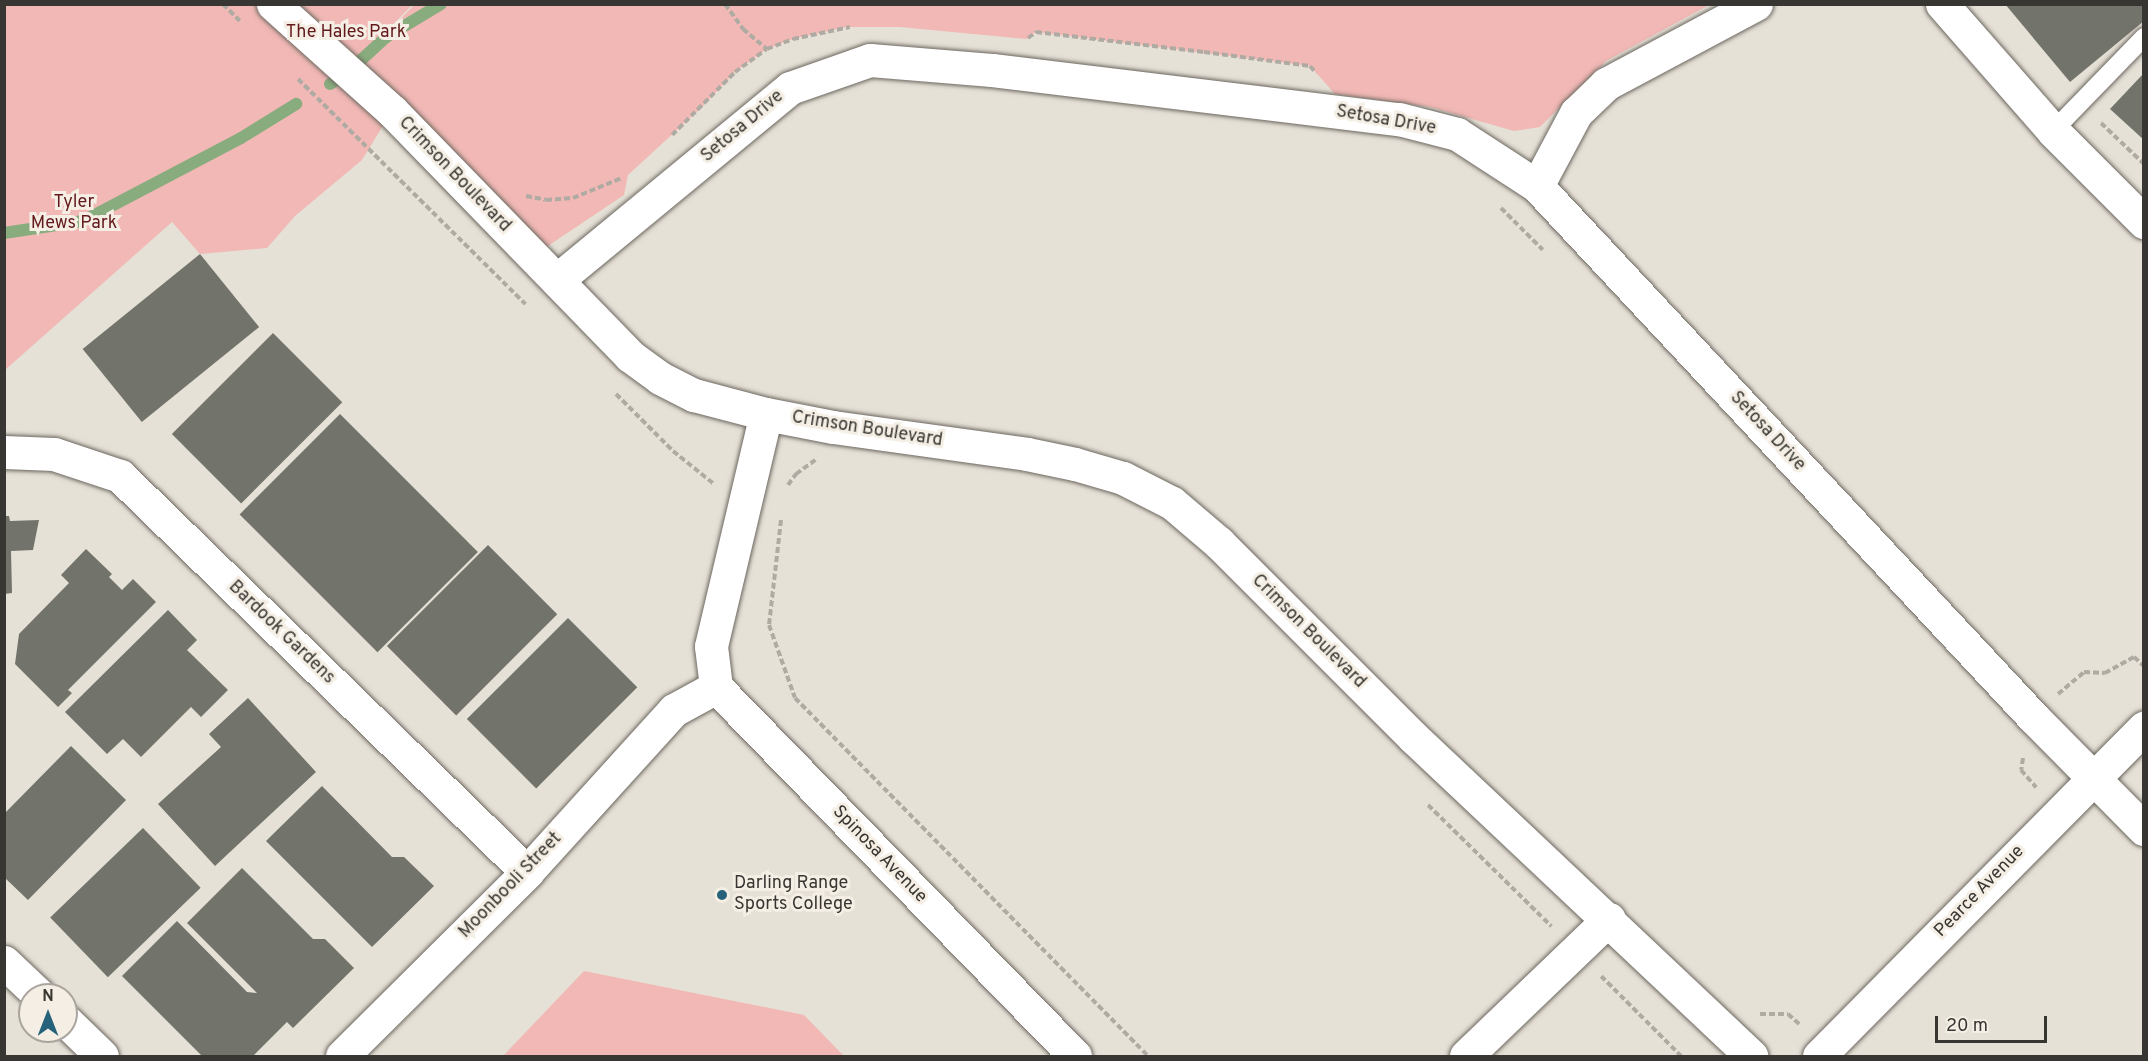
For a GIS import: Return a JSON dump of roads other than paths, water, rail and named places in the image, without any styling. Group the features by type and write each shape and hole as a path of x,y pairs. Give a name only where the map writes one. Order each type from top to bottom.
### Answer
{"street":[{"name":"Crimson Boulevard","path":"273,4 347,73 392,111 630,356 660,378 694,396 766,414 1027,454 1123,478 1172,503 1219,543 1413,737 1744,1049"},
{"path":"1537,186 1576,113 1606,84 1756,4"},
{"path":"1942,4 2053,131 2144,222"},
{"name":"Setosa Drive","path":"557,280 790,88 870,60 992,70 1399,119 1457,134 1537,186 2033,717 2144,829"},
{"path":"716,687 711,646 749,495 766,414"},
{"name":"Bardook Gardens","path":"4,452 54,454 120,476 527,872"},
{"name":"Moonbooli Street","path":"342,1056 527,872 674,710 716,687"},
{"name":"Spinosa Avenue","path":"716,687 1075,1056"},
{"name":"Pearce Avenue","path":"1819,1056 2144,728"},
{"path":"1466,1056 1609,920"},
{"path":"4,962 26,983"},
{"path":"78,1033 102,1056"}],"lane":[{"path":"2053,131 2144,37"}],"waterway":[{"path":"330,84 347,73 386,37 441,4"},
{"path":"4,233 83,221 241,138 296,104"}],"place":[{"name":"Darling Range Sports College","path":"722,895"}],"park label":[{"name":"The Hales Park","path":"346,33"},
{"name":"Tyler Mews Park","path":"74,214"}]}
